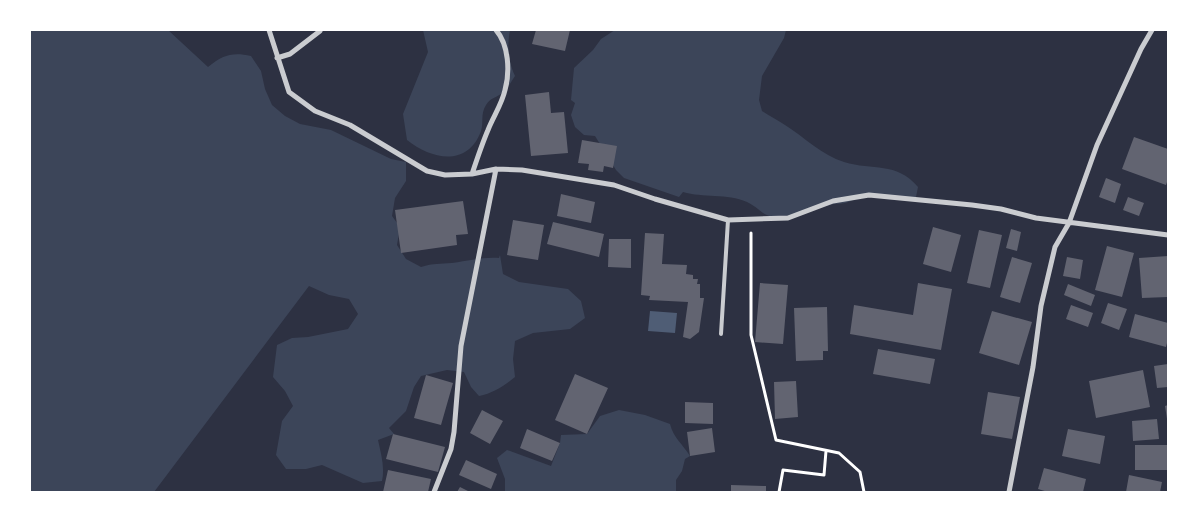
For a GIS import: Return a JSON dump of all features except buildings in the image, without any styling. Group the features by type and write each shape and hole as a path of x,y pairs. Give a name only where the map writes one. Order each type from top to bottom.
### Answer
{"street":[{"path":"269,30 288,92 315,111 350,125 427,170 446,175 472,174 496,169 522,170 614,185 655,200 728,220 788,218 833,201 869,195 972,204 1036,218 1168,235"},
{"path":"472,174 488,128 505,90 508,73 506,49 500,34 496,30"},
{"path":"1009,492 1046,281 1055,247 1069,222 1097,145 1141,49 1152,30"},
{"path":"277,58 290,54 320,31"},
{"path":"434,492 451,449 461,346 496,169"}],"lane":[{"path":"721,334 728,220"}],"path":[{"path":"751,220 751,335 776,440 839,453 860,472 864,492"},
{"path":"779,492 783,470 824,474 826,451"}],"shaded area":[{"path":"30,30 168,30 208,67 228,56 238,54 251,56 261,71 265,89 272,105 285,116 300,124 331,130 391,159 406,162 406,181 395,198 392,216 400,227 397,245 406,259 421,267 433,264 499,258 500,255 503,274 519,282 568,289 581,301 585,318 570,329 533,333 515,341 513,359 515,377 489,393 479,396 471,387 464,372 447,370 421,376 414,387 406,411 389,428 394,434 378,440 383,466 382,481 363,483 322,465 306,469 286,469 276,455 282,421 293,406 285,391 273,377 277,345 292,338 308,337 348,329 358,314 349,299 329,295 309,286 154,492 30,492"},
{"path":"423,30 510,30 509,53 515,76 509,86 491,99 484,109 481,131 475,143 458,155 448,156 427,152 407,140 403,114 428,52"},
{"path":"615,30 786,30 784,38 762,76 759,100 762,111 836,159 855,165 884,168 901,173 918,187 916,197 897,200 867,194 845,203 832,204 802,214 777,217 767,215 753,205 739,199 683,192 679,197 624,178 616,170 595,136 584,135 575,127 571,115 575,103 571,100 574,68 593,50 601,39"},
{"path":"650,311 677,313 675,333 648,331"},
{"path":"619,410 645,415 670,424 676,437 690,456 685,459 682,471 676,480 676,492 505,492 505,479 497,458 507,450 551,466 560,443 561,435 587,434 600,416"}]}
